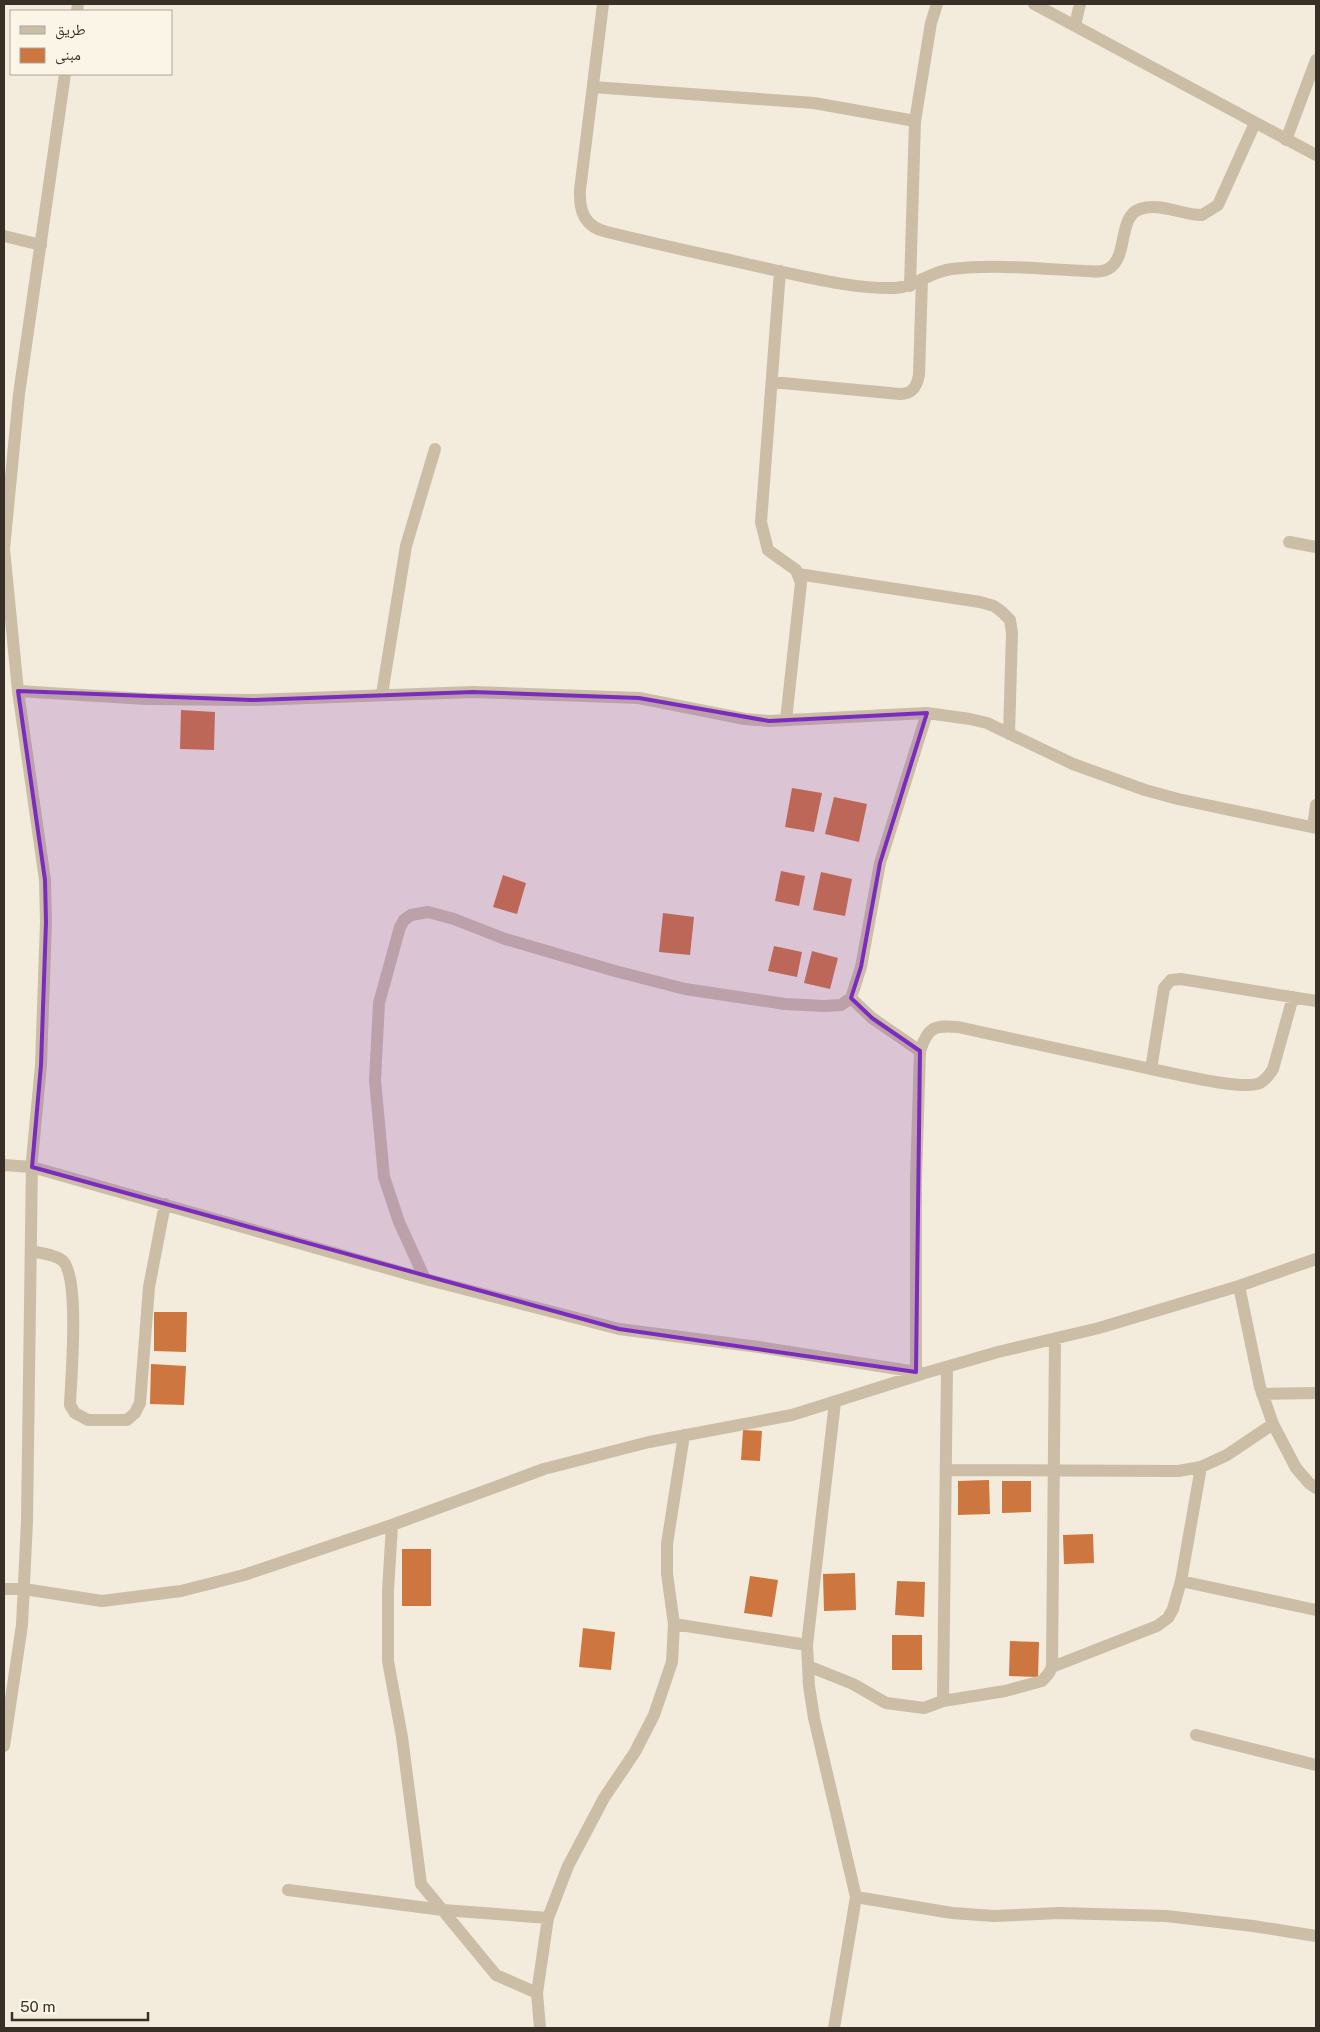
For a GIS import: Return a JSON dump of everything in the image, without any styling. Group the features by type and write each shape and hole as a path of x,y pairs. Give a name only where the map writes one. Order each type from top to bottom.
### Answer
{"street":[{"path":"603,4 580,190 582,209 588,223 596,230 780,271 871,287 897,288 910,286 933,274 951,269 1085,271 1108,269 1118,256 1132,214 1139,209 1150,207 1202,215 1218,205 1255,123"},
{"path":"910,286 915,121 930,23 936,4"},
{"path":"1034,4 1075,24 1316,156"},
{"path":"1075,24 1080,4"},
{"path":"1286,140 1316,60"},
{"path":"4,1746 22,1625 24,1589 27,1521 32,1167 41,1065 46,922 45,880 18,691 4,549 19,394 66,75"},
{"path":"593,87 814,103 915,121"},
{"path":"4,236 41,245"},
{"path":"780,271 761,522 768,550 792,567 798,574 801,583 786,720"},
{"path":"772,382 900,394 907,394 912,391 916,387 919,375 922,279"},
{"path":"382,694 406,546 436,449"},
{"path":"1289,542 1316,547"},
{"path":"798,574 962,598 994,606 1002,612 1010,620 1012,633 1009,734"},
{"path":"18,691 146,699 252,700 473,692 639,698 745,719 786,720 927,713 987,723 1073,764 1145,790 1196,803 1315,828 1316,805"},
{"path":"425,1279 399,1222 384,1177 374,1080 379,1002 400,927 404,920 411,915 428,912 454,919 505,938 615,971 685,989 785,1004 841,1005 851,998 862,967 880,863 927,713"},
{"path":"1151,1069 1164,988 1171,980 1181,979 1316,1001"},
{"path":"920,1372 916,1179 920,1051 925,1037 932,1028 950,1026 1151,1069 1248,1086 1259,1084 1268,1078 1273,1070 1293,997"},
{"path":"851,998 872,1018 920,1051"},
{"path":"4,1165 32,1167 425,1279 618,1329 759,1347 920,1372"},
{"path":"31,1251 62,1259 69,1268 73,1289 70,1405 76,1414 88,1420 127,1420 135,1414 140,1403 149,1287 165,1204"},
{"path":"4,1589 24,1589 72,1598 102,1601 181,1591 244,1575 392,1525 544,1469 684,1435 792,1415 920,1372 948,1367 1099,1328 1239,1286 1316,1259"},
{"path":"1239,1286 1262,1394 1273,1424 1296,1468 1309,1484 1316,1488"},
{"path":"808,1666 853,1684 886,1703 924,1708 943,1701 1005,1691 1042,1682 1049,1673 1052,1667 1054,1593 1055,1339"},
{"path":"943,1701 948,1367"},
{"path":"1262,1394 1316,1392"},
{"path":"834,2028 856,1898 814,1718 807,1645 835,1402"},
{"path":"946,1470 1178,1471 1201,1467 1227,1454 1273,1424"},
{"path":"540,2028 537,1992 548,1918 568,1866 604,1798 635,1752 654,1715 672,1662 674,1624 667,1574 667,1544 684,1435"},
{"path":"1052,1667 1157,1626 1168,1618 1173,1609 1180,1581 1201,1467"},
{"path":"392,1525 388,1591 388,1661 402,1737 421,1884 496,1975 537,1992"},
{"path":"1180,1581 1316,1610"},
{"path":"674,1624 807,1645"},
{"path":"1196,1735 1316,1765"},
{"path":"288,1890 443,1910 548,1918"},
{"path":"856,1898 952,1914 994,1916 1059,1914 1166,1916 1253,1926 1316,1936"}],"highlighted area":[{"path":"18,691 252,700 473,692 639,698 769,721 927,713 880,863 861,967 851,998 872,1018 920,1051 916,1372 619,1329 32,1167 41,1065 46,922 45,880"}],"building":[{"path":"181,710 215,712 214,750 180,749"},
{"path":"792,788 822,793 814,832 785,827"},
{"path":"834,797 867,804 859,842 825,834"},
{"path":"781,871 805,876 799,906 775,901"},
{"path":"821,872 852,879 845,916 813,910"},
{"path":"503,875 526,883 517,914 493,907"},
{"path":"663,913 694,917 690,955 659,952"},
{"path":"774,946 802,952 797,977 768,971"},
{"path":"812,951 838,958 830,989 804,983"},
{"path":"154,1312 187,1312 186,1352 154,1351"},
{"path":"151,1364 186,1366 184,1405 150,1404"},
{"path":"743,1430 762,1431 760,1461 741,1460"},
{"path":"989,1480 990,1514 958,1515 958,1481"},
{"path":"1002,1481 1031,1481 1031,1512 1002,1513"},
{"path":"1093,1534 1094,1563 1064,1564 1063,1535"},
{"path":"402,1549 431,1549 431,1606 402,1606"},
{"path":"855,1573 856,1610 824,1611 823,1574"},
{"path":"750,1576 778,1580 772,1617 744,1613"},
{"path":"897,1581 925,1582 924,1617 895,1615"},
{"path":"583,1628 615,1632 611,1670 579,1667"},
{"path":"892,1635 922,1635 922,1670 892,1670"},
{"path":"1010,1641 1039,1642 1038,1677 1009,1676"}]}
